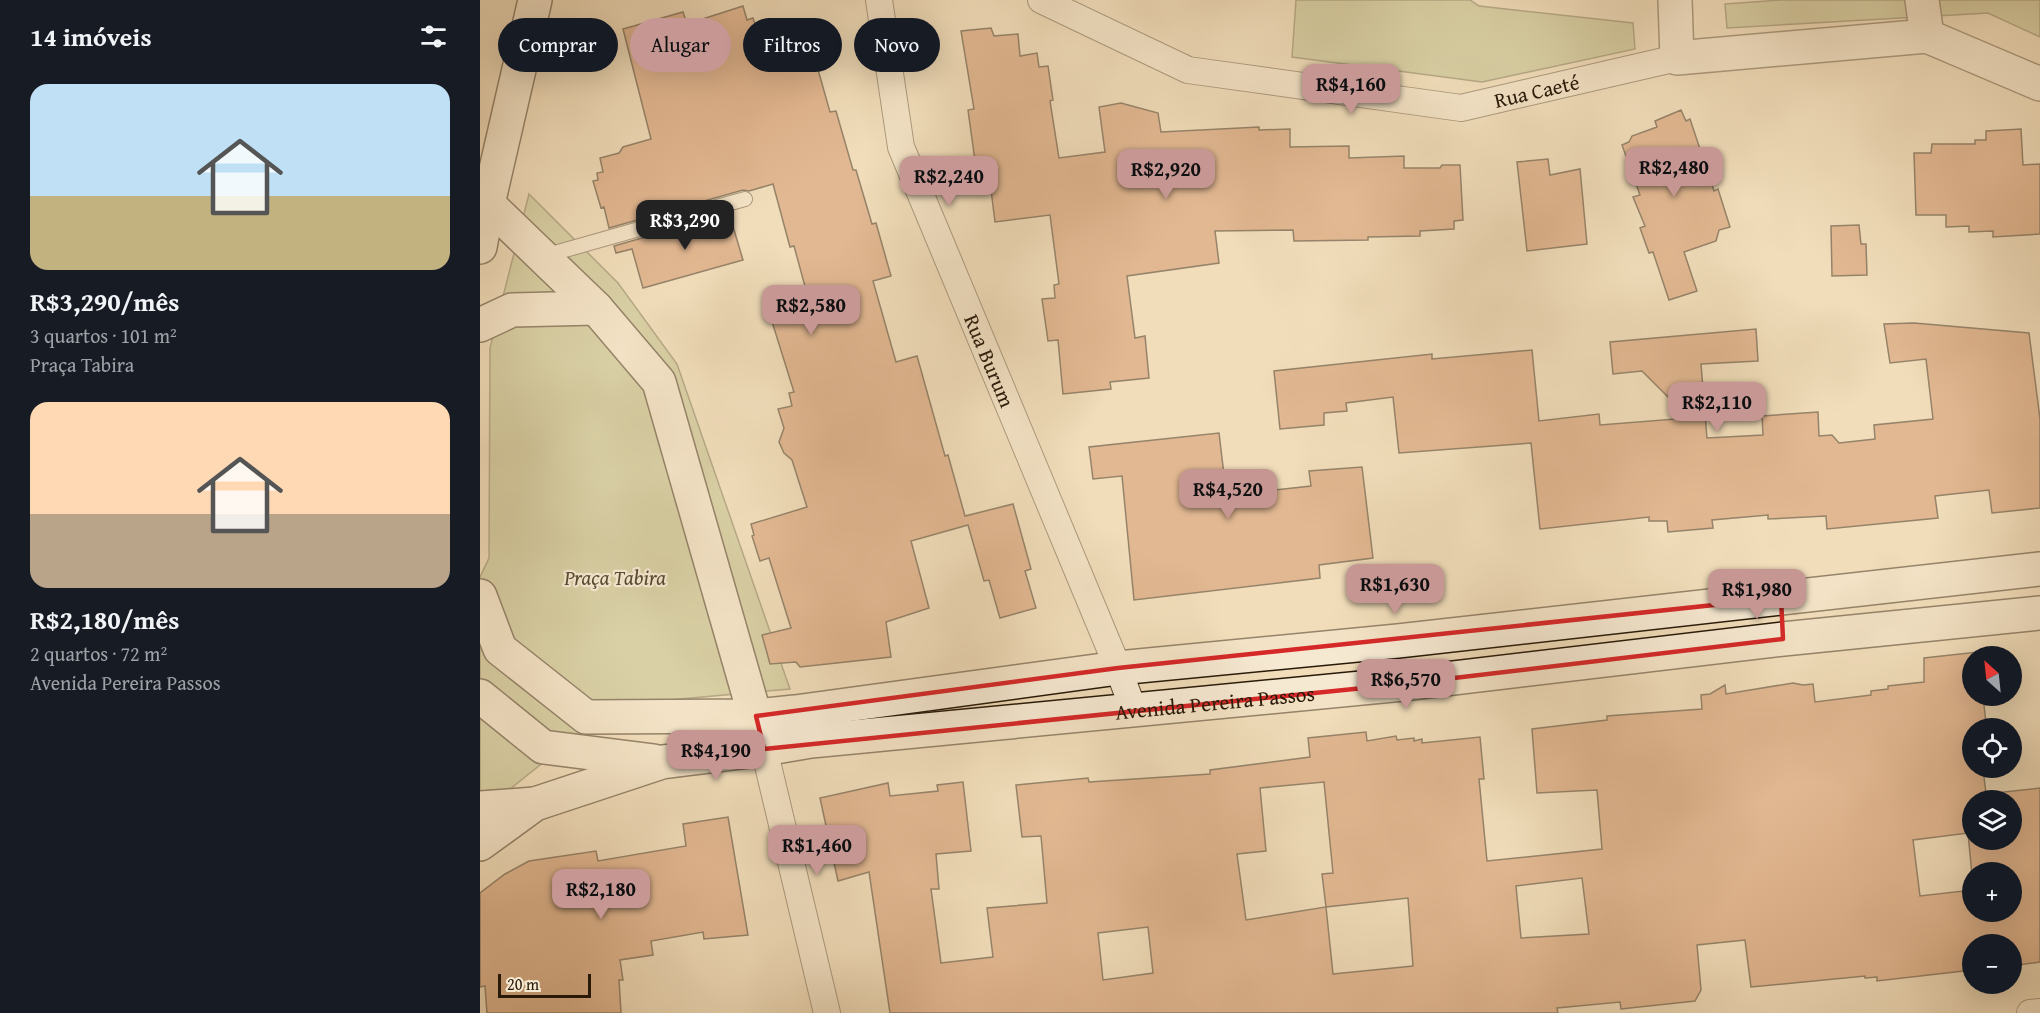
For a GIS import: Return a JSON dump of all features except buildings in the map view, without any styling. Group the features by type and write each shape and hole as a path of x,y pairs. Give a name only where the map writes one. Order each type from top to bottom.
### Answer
{"main road":[{"path":"480,247 535,0"},
{"path":"1675,0 1677,58"},
{"path":"1922,0 1927,36"},
{"name":"Rua Caeté","path":"1677,58 1927,36 2040,84"},
{"path":"488,204 596,308 659,382 764,749"},
{"path":"480,325 512,310 596,308"},
{"name":"Avenida Pereira Passos","path":"756,716 1118,668 1398,641 2040,569"},
{"path":"480,596 500,650 586,717 756,716"},
{"path":"1781,598 1784,639"},
{"name":"Avenida Pereira Passos","path":"480,844 535,804 662,762 811,741 1403,684 1784,639 2040,613"},
{"path":"1398,641 1403,684"},
{"path":"480,696 543,747 662,762"},
{"path":"480,808 535,804"}],"street":[{"name":"Rua Burum","path":"879,0 901,147 1134,711"},
{"name":"Rua Caeté","path":"1041,0 1188,70 1461,108 1677,58"},
{"path":"764,749 827,1013"},
{"path":"2030,1013 2040,1012"}],"lane":[{"path":"542,256 746,199"}],"highlighted area":[{"path":"1781,598 1783,639 1403,684 764,749 756,716 1118,668"}],"green space":[{"path":"1296,0 1470,0 1479,6 1633,23 1635,49 1482,82 1292,57"},
{"path":"1781,0 2040,0 2040,37 1988,13 1727,28 1725,4"},
{"name":"Praça Tabira","path":"529,194 618,283 677,364 790,689 615,705 480,813 480,577 489,558 490,348"}]}
